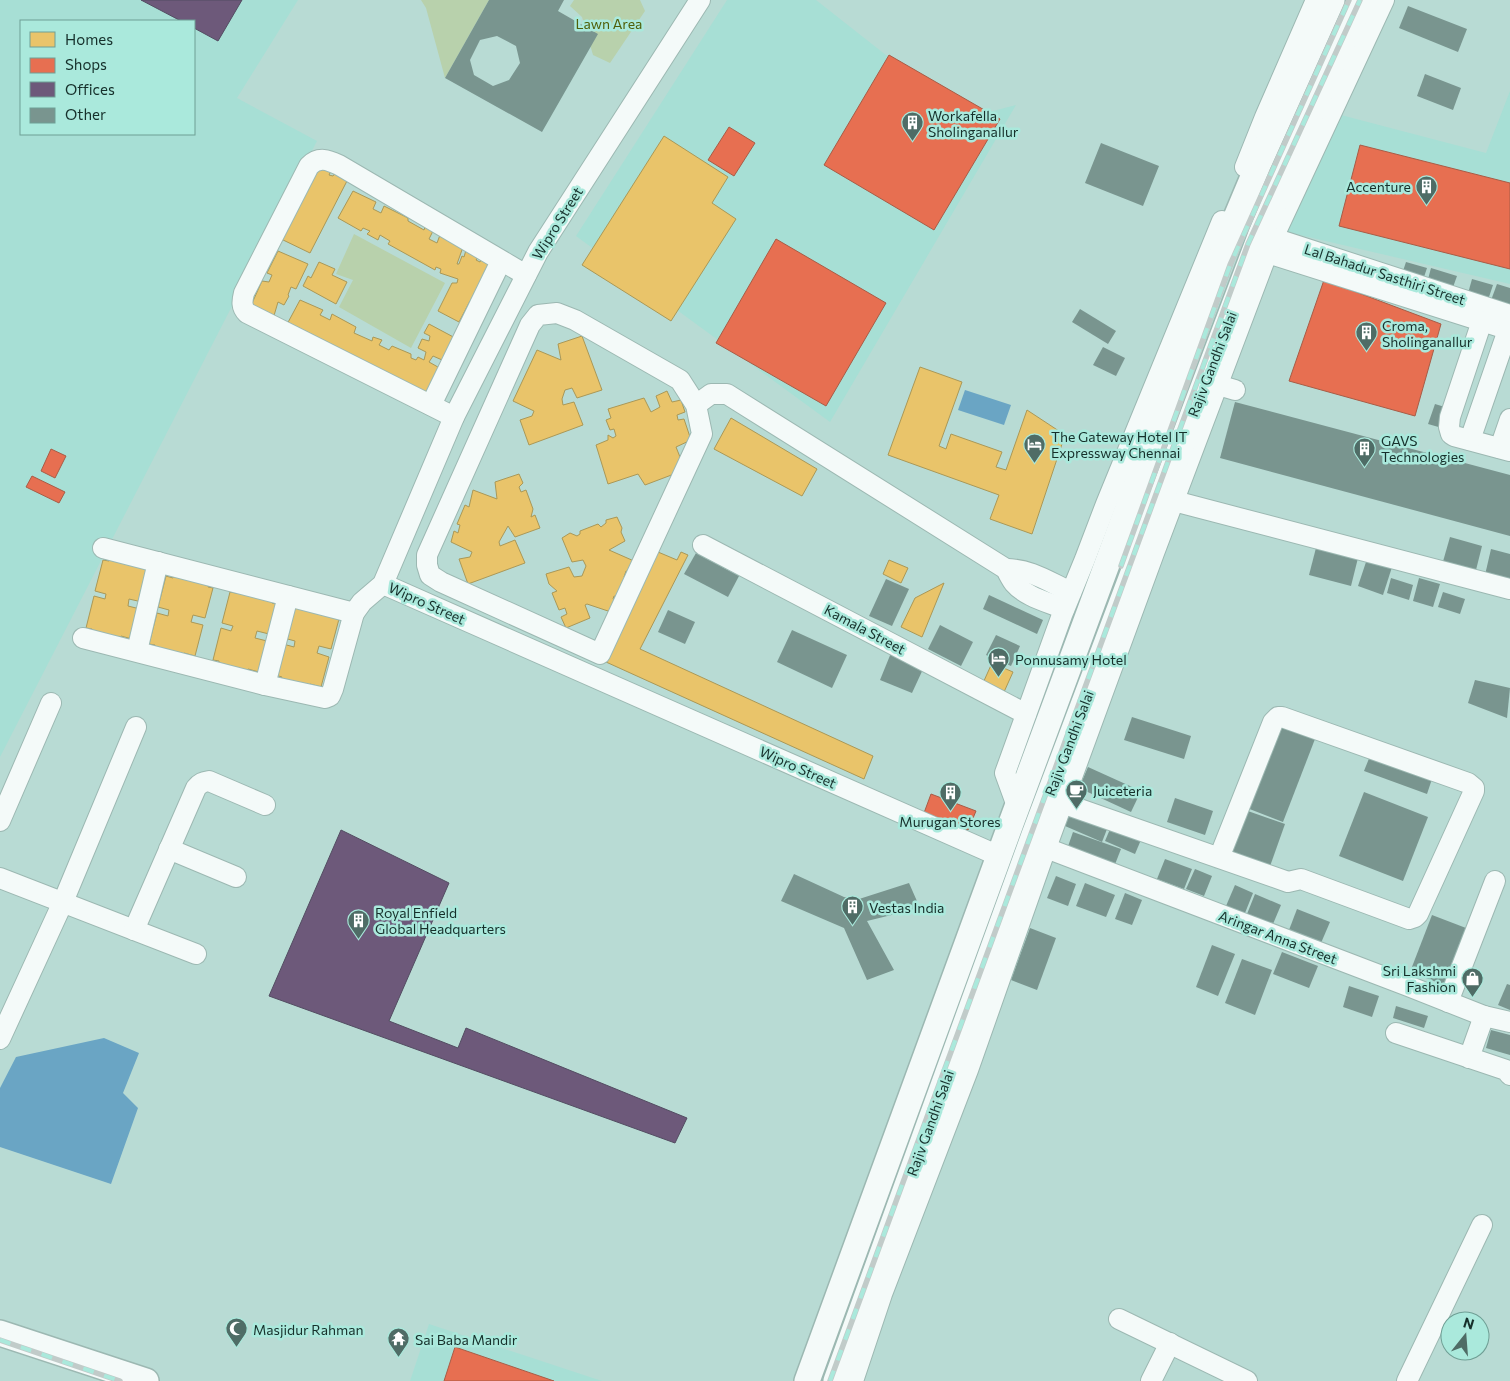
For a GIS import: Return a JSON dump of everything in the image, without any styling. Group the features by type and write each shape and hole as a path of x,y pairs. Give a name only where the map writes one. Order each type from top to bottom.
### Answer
{"main road":[{"name":"Rajiv Gandhi Salai","path":"806,1381 1226,244 1262,156 1332,0"},
{"name":"Rajiv Gandhi Salai","path":"836,1381 1034,835 1170,494 1184,436 1264,245 1330,69 1363,0"},
{"path":"1226,244 1264,245"},
{"path":"1158,427 1162,439 1179,440 1184,436"},
{"path":"1140,476 1148,471 1159,472 1165,480 1170,494"},
{"path":"0,1333 146,1381"},
{"path":"0,1349 92,1381"}],"street":[{"name":"Wipro Street","path":"700,0 538,252 454,417 383,584 999,856"},
{"path":"1017,806 1005,773 1026,714 1109,495 1264,117 1316,0"},
{"path":"1384,0 1264,245 1226,387 1170,494 1510,589"},
{"path":"454,417 247,313 243,310 242,305 244,293 309,166 314,161 320,160 327,160 339,165 526,275"},
{"path":"1264,245 1482,321 1509,325 1470,440"},
{"name":"Lal Bahadur Sasthiri Street","path":"1264,245 1509,325"},
{"path":"431,405 502,261"},
{"path":"591,676 702,434 696,405 680,380 575,320 557,313 538,315 530,325 427,554 427,565 430,575 441,582 600,654"},
{"path":"1482,321 1450,417 1449,427 1451,434 1505,450 1510,419"},
{"path":"696,405 711,394 727,394 1006,569 1020,588 1036,597 1068,601"},
{"path":"853,1381 882,1294 968,1070 1158,523"},
{"name":"Kamala Street","path":"703,544 1026,714"},
{"path":"103,548 354,613"},
{"path":"137,651 158,562"},
{"path":"83,638 265,685 325,698 330,696 354,613 362,602 383,584"},
{"path":"265,685 288,596"},
{"path":"0,821 51,703"},
{"path":"1062,803 1219,858 1288,882 1301,879 1405,918 1415,917 1418,914 1474,788 1468,783 1278,717 1273,722 1219,858"},
{"path":"0,1039 63,902 136,727"},
{"path":"134,930 196,788 203,782 209,781 265,805"},
{"name":"Aringar Anna Street","path":"1046,848 1484,1016 1510,1022"},
{"path":"170,849 236,877"},
{"path":"0,878 196,954"},
{"path":"1448,1002 1494,881"},
{"path":"1470,1058 1484,1016"},
{"path":"1396,1033 1506,1070 1510,1075"},
{"path":"1407,1381 1482,1225"},
{"path":"1119,1319 1247,1381"},
{"path":"1151,1381 1170,1343"}],"shaded area":[{"path":"0,0 298,0 237,98 317,141 0,757"},
{"path":"727,0 816,0 966,118 1016,105 830,422 576,236"},
{"path":"1510,91 1510,284 1287,232 1341,115 1486,153"},
{"path":"429,1324 602,1381 410,1381"}],"green space":[{"path":"421,0 489,0 445,78 426,8"},
{"name":"Lawn Area","path":"574,0 640,0 645,11 610,63 593,55 582,17 570,6"},
{"path":"354,234 445,283 411,348 339,307 353,280 336,274"}],"water":[{"path":"965,390 1011,405 1004,425 958,410"},
{"path":"104,1038 139,1053 123,1093 138,1108 111,1184 0,1147 0,1088 16,1057"}],"building: Homes":[{"path":"664,136 728,177 712,203 736,219 671,321 582,265"},
{"path":"318,164 331,171 329,175 333,176 335,173 348,179 310,253 279,238"},
{"path":"353,191 376,202 373,209 381,213 384,206 408,218 408,221 424,230 425,227 433,231 429,239 437,243 440,235 463,247 457,264 459,264 462,256 464,257 466,250 478,257 476,260 480,262 481,259 495,266 476,306 470,301 459,322 438,311 452,283 457,283 458,279 440,273 441,269 436,267 435,270 388,244 390,241 380,235 378,240 367,234 370,231 363,228 361,231 338,218"},
{"path":"278,251 308,264 296,289 291,287 284,305 278,302 273,319 249,310 262,281 269,282 272,275 267,273"},
{"path":"319,262 335,269 332,275 347,282 336,304 303,286 308,276 311,278"},
{"path":"300,300 323,310 320,315 330,320 332,314 356,327 354,333 372,341 373,337 382,340 379,345 389,350 392,346 411,354 411,358 416,360 418,357 424,360 426,352 418,348 422,339 429,341 430,336 424,333 429,324 459,340 449,363 433,356 429,362 445,371 425,396 285,328"},
{"path":"582,336 602,390 577,398 572,388 565,390 562,399 563,405 574,402 583,425 529,445 520,420 532,416 534,411 513,401 537,350 561,360 558,344"},
{"path":"920,367 962,382 939,446 946,449 951,434 1002,452 996,467 1006,470 1027,410 1065,435 1032,534 990,519 999,495 888,455"},
{"path":"667,391 672,402 681,400 685,412 677,415 678,420 684,419 691,440 676,447 682,462 682,471 645,485 638,474 608,484 596,445 608,440 608,435 613,438 616,436 614,429 610,430 606,420 611,418 608,409 644,398 651,412 660,407 656,396"},
{"path":"731,418 817,469 802,496 714,449"},
{"path":"519,474 523,483 519,487 521,492 526,490 533,509 531,517 535,515 540,528 515,537 508,526 499,542 500,546 515,540 525,563 468,584 459,559 470,557 472,552 451,542 454,531 458,533 460,525 457,524 465,505 469,507 473,490 497,499 495,482"},
{"path":"617,517 625,541 609,550 634,561 630,572 626,571 624,577 627,579 619,598 614,596 613,599 617,602 611,612 585,605 590,618 566,628 561,617 567,614 565,608 559,610 552,593 557,591 549,584 546,574 569,567 574,577 582,576 586,566 583,560 572,562 562,538 570,533 577,536 580,534 580,531 598,524 601,527 606,523 606,520"},
{"path":"658,552 677,560 681,552 688,555 640,649 873,756 864,779 606,662"},
{"path":"110,557 146,566 145,570 149,572 142,602 129,599 128,606 140,609 132,639 121,636 120,639 92,632 92,629 86,628 94,596 105,599 106,594 95,591 103,560 109,561"},
{"path":"889,560 908,568 901,583 883,574"},
{"path":"174,573 209,583 208,587 213,588 205,618 193,615 191,622 203,625 195,656 184,653 183,656 155,648 155,645 149,644 157,613 168,616 169,610 158,607 166,576 173,578"},
{"path":"944,583 922,637 901,627 915,598"},
{"path":"238,589 273,598 272,603 276,604 269,634 257,631 255,638 267,641 259,672 219,664 219,661 213,660 221,628 231,631 233,626 222,623 230,592 236,593"},
{"path":"292,607 339,619 331,649 319,646 317,653 329,657 321,687 310,684 309,687 281,679 282,677 275,675 283,644 294,647 295,641 284,638"},
{"path":"992,663 1013,672 1004,692 983,683"}],"building: Shops":[{"name":"Workafella Sholinganallur","path":"889,55 1000,119 934,230 824,165"},
{"path":"729,127 755,143 734,176 708,160"},
{"name":"Accenture","path":"1360,145 1510,183 1510,269 1339,226"},
{"path":"776,239 886,303 826,406 716,343"},
{"name":"Croma, Sholinganallur","path":"1324,280 1441,324 1415,416 1289,381"},
{"path":"51,449 66,456 55,478 41,471"},
{"path":"32,476 65,492 59,503 26,487"},
{"name":"Murugan Stores","path":"931,794 976,811 968,830 924,813"},
{"path":"455,1347 554,1381 444,1381"}],"building: Offices":[{"path":"141,0 242,0 218,41 195,29 195,20 179,20"},
{"name":"Royal Enfield Global Headquarters","path":"341,830 449,883 389,1021 458,1048 466,1028 687,1118 675,1143 269,996"}],"building: Other":[{"path":"489,0 564,0 558,11 598,34 542,132 445,78","holes":["497,36 516,46 520,63 509,80 493,86 474,75 470,60 480,40"]},
{"path":"1408,6 1467,29 1458,52 1399,28"},
{"path":"1425,74 1461,88 1453,110 1417,96"},
{"path":"1101,143 1159,166 1143,206 1085,183"},
{"path":"1406,262 1427,268 1423,280 1402,274"},
{"path":"1431,268 1457,276 1452,290 1427,283"},
{"path":"1472,279 1493,285 1487,303 1467,297"},
{"path":"1497,284 1510,288 1510,309 1490,303"},
{"path":"1080,309 1116,331 1108,344 1072,322"},
{"path":"1103,347 1125,358 1116,376 1093,365"},
{"name":"GAVS Technologies","path":"1235,402 1510,475 1510,536 1220,458"},
{"path":"1435,404 1448,408 1442,428 1428,424"},
{"path":"1450,537 1482,546 1475,574 1442,565"},
{"path":"1317,544 1359,554 1351,586 1309,575"},
{"path":"1491,549 1510,554 1510,583 1485,575"},
{"path":"696,553 739,576 728,597 684,574"},
{"path":"1368,556 1393,564 1383,595 1358,586"},
{"path":"1391,578 1413,585 1409,600 1387,593"},
{"path":"1419,578 1440,584 1433,607 1413,601"},
{"path":"886,579 909,589 892,626 869,616"},
{"path":"1443,592 1465,599 1460,614 1438,607"},
{"path":"989,595 1043,620 1037,634 983,609"},
{"path":"668,610 695,622 685,644 658,632"},
{"path":"940,625 973,642 961,666 928,649"},
{"path":"792,630 847,655 832,688 777,662"},
{"path":"996,635 1020,646 1011,666 986,655"},
{"path":"891,653 924,667 912,693 880,680"},
{"path":"1475,680 1510,688 1507,718 1468,703"},
{"path":"1132,717 1191,736 1184,759 1124,740"},
{"path":"1279,726 1315,739 1283,822 1247,808"},
{"path":"1370,756 1432,779 1427,794 1364,771"},
{"path":"1088,767 1141,791 1131,812 1079,788"},
{"path":"1364,792 1428,817 1403,881 1339,856"},
{"path":"1175,798 1213,811 1205,835 1167,822"},
{"path":"1072,808 1109,824 1102,842 1065,826"},
{"path":"1245,810 1285,824 1269,869 1229,855"},
{"path":"1113,822 1143,835 1135,854 1105,841"},
{"path":"1073,832 1121,849 1112,872 1065,855"},
{"path":"1165,859 1192,869 1184,889 1157,879"},
{"path":"1195,869 1212,876 1204,896 1186,889"},
{"name":"Vestas India","path":"794,874 844,897 856,900 909,883 920,908 867,921 894,970 867,980 844,928 781,901"},
{"path":"1056,876 1076,884 1068,906 1047,898"},
{"path":"1085,883 1115,895 1106,917 1076,906"},
{"path":"1235,885 1253,893 1245,913 1226,906"},
{"path":"1125,893 1142,900 1132,925 1115,919"},
{"path":"1255,894 1281,905 1273,924 1247,914"},
{"path":"1297,909 1330,922 1321,943 1289,930"},
{"path":"1432,915 1466,928 1444,985 1410,972"},
{"path":"1030,928 1056,938 1037,990 1011,980"},
{"path":"1212,945 1235,954 1218,996 1196,987"},
{"path":"1282,952 1318,966 1309,988 1273,974"},
{"path":"1242,959 1272,970 1255,1015 1225,1003"},
{"path":"1507,984 1510,985 1510,1010 1498,1005"},
{"path":"1349,986 1379,996 1372,1017 1343,1007"},
{"path":"1396,1006 1428,1016 1424,1028 1393,1018"},
{"path":"1491,1030 1510,1035 1510,1055 1486,1048"}],"railway":[{"path":"1121,566 1230,265 1349,0"},
{"path":"830,1381 1248,244 1360,0"},
{"path":"0,1340 120,1381"}],"place":[{"name":"Workafella Sholinganallur","path":"912,142"},
{"name":"Accenture","path":"1427,205"},
{"name":"Croma, Sholinganallur","path":"1366,352"},
{"name":"The Gateway Hotel IT Expressway Chennai","path":"1035,463"},
{"name":"GAVS Technologies","path":"1365,467"},
{"name":"Ponnusamy Hotel","path":"999,678"},
{"name":"Juiceteria","path":"1077,809"},
{"name":"Murugan Stores","path":"950,812"},
{"name":"Vestas India","path":"853,926"},
{"name":"Royal Enfield Global Headquarters","path":"359,939"},
{"name":"Sri Lakshmi Fashion","path":"1472,997"},
{"name":"Masjidur Rahman","path":"237,1348"},
{"name":"Sai Baba Mandir","path":"399,1358"}]}
